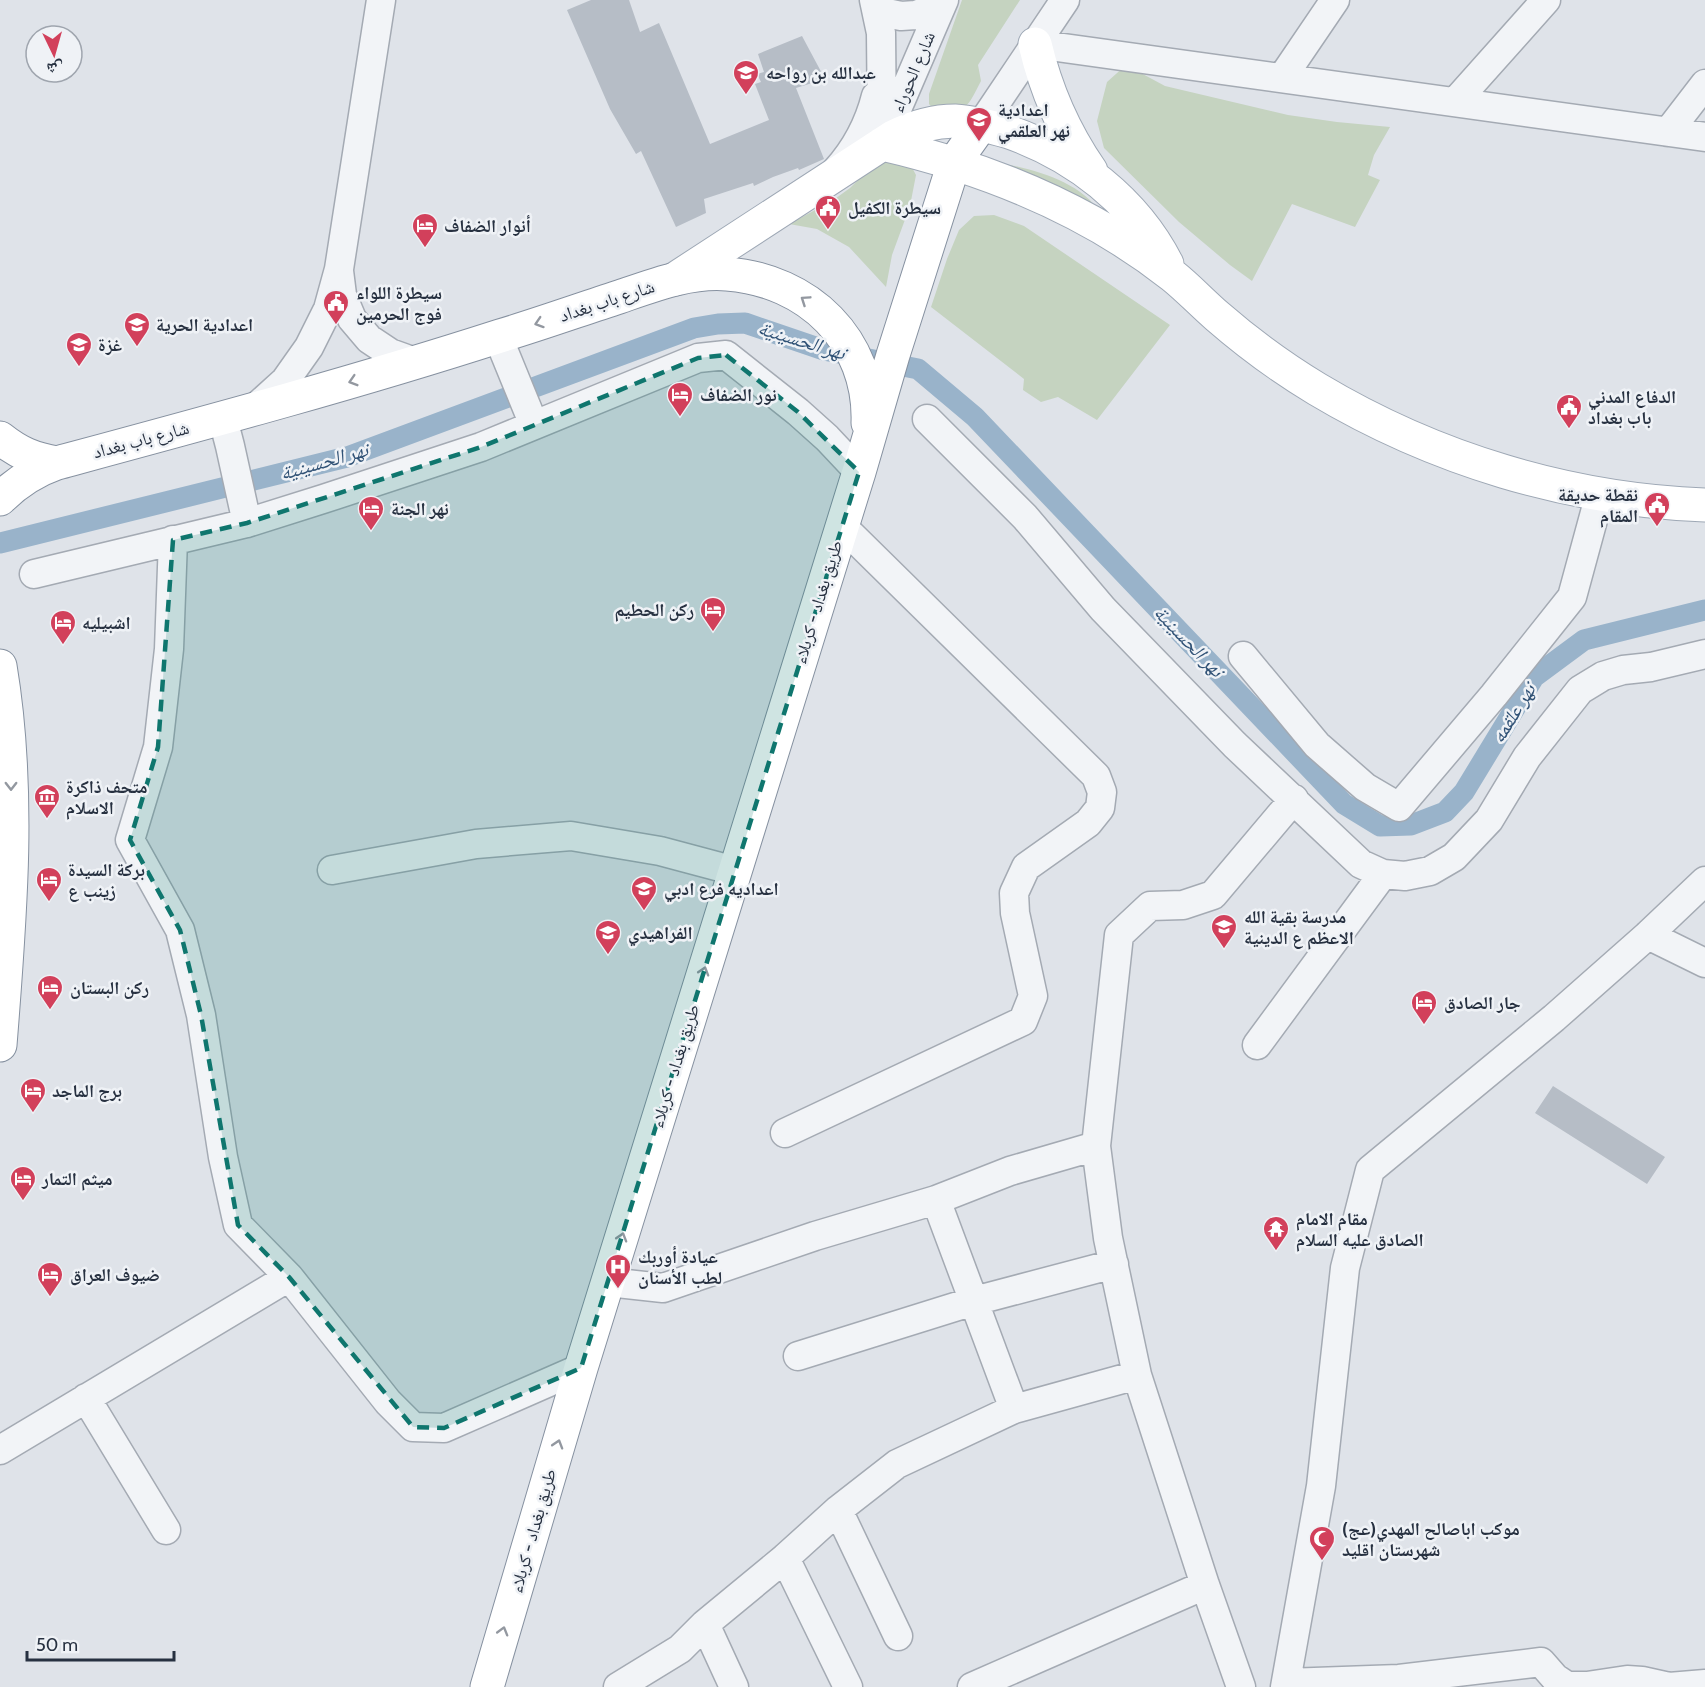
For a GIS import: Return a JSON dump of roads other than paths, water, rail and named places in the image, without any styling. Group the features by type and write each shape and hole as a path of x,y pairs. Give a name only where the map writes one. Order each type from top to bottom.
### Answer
{"main road":[{"path":"1035,45 1042,73 1056,110 1079,153 1095,178 1143,226 1174,276"},
{"name":"شارع باب بغداد","path":"0,499 26,477 41,468 57,463 227,432 254,409 498,337 675,279 882,144 905,131 930,123 956,121 1012,133 1041,145 1095,178"},
{"name":"طريق بغداد - كربلاء","path":"488,1687 581,1368 893,355 954,163 981,125"},
{"path":"882,144 954,163 1030,191 1080,216 1128,244 1174,276 1218,317 1266,355 1317,389 1425,444 1482,465 1540,482 1600,494 1659,502 1705,505"},
{"path":"675,279 692,275 726,273 759,279 775,284 818,309 847,340 861,373 865,391 867,439"},
{"path":"0,438 21,453 38,460 57,463"},
{"path":"0,666 5,694 12,779 8,948 0,1045"}],"street":[{"path":"254,409 285,381 309,347 328,309 339,269 381,0"},
{"path":"875,2 887,13 901,16 916,15 929,10 938,0"},
{"name":"شارع الحوراء","path":"882,144 944,0"},
{"path":"981,125 1065,0"},
{"path":"1282,78 1335,0"},
{"path":"1455,102 1546,0"},
{"path":"875,2 881,33 882,144"},
{"path":"1035,45 1705,137"},
{"path":"829,178 851,152 868,122 878,90 882,56"},
{"path":"1668,132 1705,84"},
{"path":"339,269 342,295 352,319 369,339 390,353 415,362"},
{"path":"498,337 529,414"},
{"path":"34,574 173,540 244,511 482,447 529,414 698,358 726,355 827,438 867,439"},
{"path":"927,419 1025,517 1103,609 1235,745 1361,864 1383,874 1405,876 1430,871 1454,857 1489,820 1527,757 1580,690 1603,676 1623,670 1651,667 1705,654"},
{"path":"227,432 244,511"},
{"path":"1243,656 1317,745 1365,787 1399,807 1494,696 1572,597 1600,494"},
{"path":"785,1133 1023,1021 1033,996 1014,893 1026,867 1088,823 1100,808 1102,792 1096,776 842,526"},
{"path":"173,540 169,649 158,747 130,840 180,930 201,1015 223,1157 238,1225 289,1277 388,1402 412,1427 444,1428 581,1368"},
{"path":"1240,1687 1137,1375 1108,1238 1096,1146 1119,935 1150,906 1183,905 1213,895 1294,799"},
{"path":"332,870 476,844 571,836 660,851 735,871"},
{"path":"1257,1045 1383,874"},
{"path":"1705,881 1554,1018 1370,1170 1346,1268 1321,1486 1286,1685 1399,1678 1540,1662 1555,1678 1567,1686 1627,1680 1670,1687 1705,1684"},
{"path":"1648,935 1705,963"},
{"path":"608,1282 663,1288 815,1236 936,1200 1010,1172 1096,1146"},
{"path":"936,1200 1014,1409"},
{"path":"798,1356 974,1301 1114,1264"},
{"path":"0,1450 289,1277"},
{"path":"618,1687 680,1649 705,1624 838,1510 897,1464 1014,1409 1137,1375"},
{"path":"86,1398 166,1530"},
{"path":"838,1510 898,1636"},
{"path":"784,1558 848,1687"},
{"path":"972,1687 1205,1585"},
{"path":"705,1624 734,1687"}],"waterway":[{"name":"نهر الحسينية","path":"0,543 347,457 694,328 745,323 824,350 918,369 975,417 1344,804 1380,826 1411,825 1445,812 1464,792 1534,677 1584,640 1705,610"}],"place":[{"name":"عبدالله بن رواحه","path":"746,96"},
{"name":"اعدادية نهر العلقمي","path":"979,143"},
{"name":"سيطرة الكفيل","path":"828,231"},
{"name":"أنوار الضفاف","path":"425,249"},
{"name":"سيطرة اللواء فوج الحرمين","path":"336,326"},
{"name":"اعدادية الحرية","path":"137,348"},
{"name":"غزة","path":"79,368"},
{"name":"نور الضفاف","path":"680,418"},
{"name":"الدفاع المدني باب بغداد","path":"1569,430"},
{"name":"نقطة حديقة المقام","path":"1657,528"},
{"name":"نهر الجنة","path":"371,532"},
{"name":"ركن الحطيم","path":"713,633"},
{"name":"اشبيليه","path":"63,646"},
{"name":"متحف ذاكرة الاسلام","path":"47,820"},
{"name":"بركة السيدة زينب ع","path":"49,903"},
{"name":"اعداديه فرع ادبي","path":"644,912"},
{"name":"مدرسة بقية الله الاعظم ع الدينية","path":"1224,950"},
{"name":"الفراهيدي","path":"608,956"},
{"name":"ركن البستان","path":"50,1011"},
{"name":"جار الصادق","path":"1424,1026"},
{"name":"برج الماجد","path":"33,1114"},
{"name":"ميثم التمار","path":"23,1202"},
{"name":"مقام الامام الصادق عليه السلام","path":"1276,1252"},
{"name":"عيادة أوربك لطب الأسنان","path":"618,1290"},
{"name":"ضيوف العراق","path":"50,1298"},
{"name":"موكب اباصالح المهدي(عج) شهرستان اقليد","path":"1322,1562"}],"water label":[{"name":"نهر علقمه","path":"1513,713"}]}
